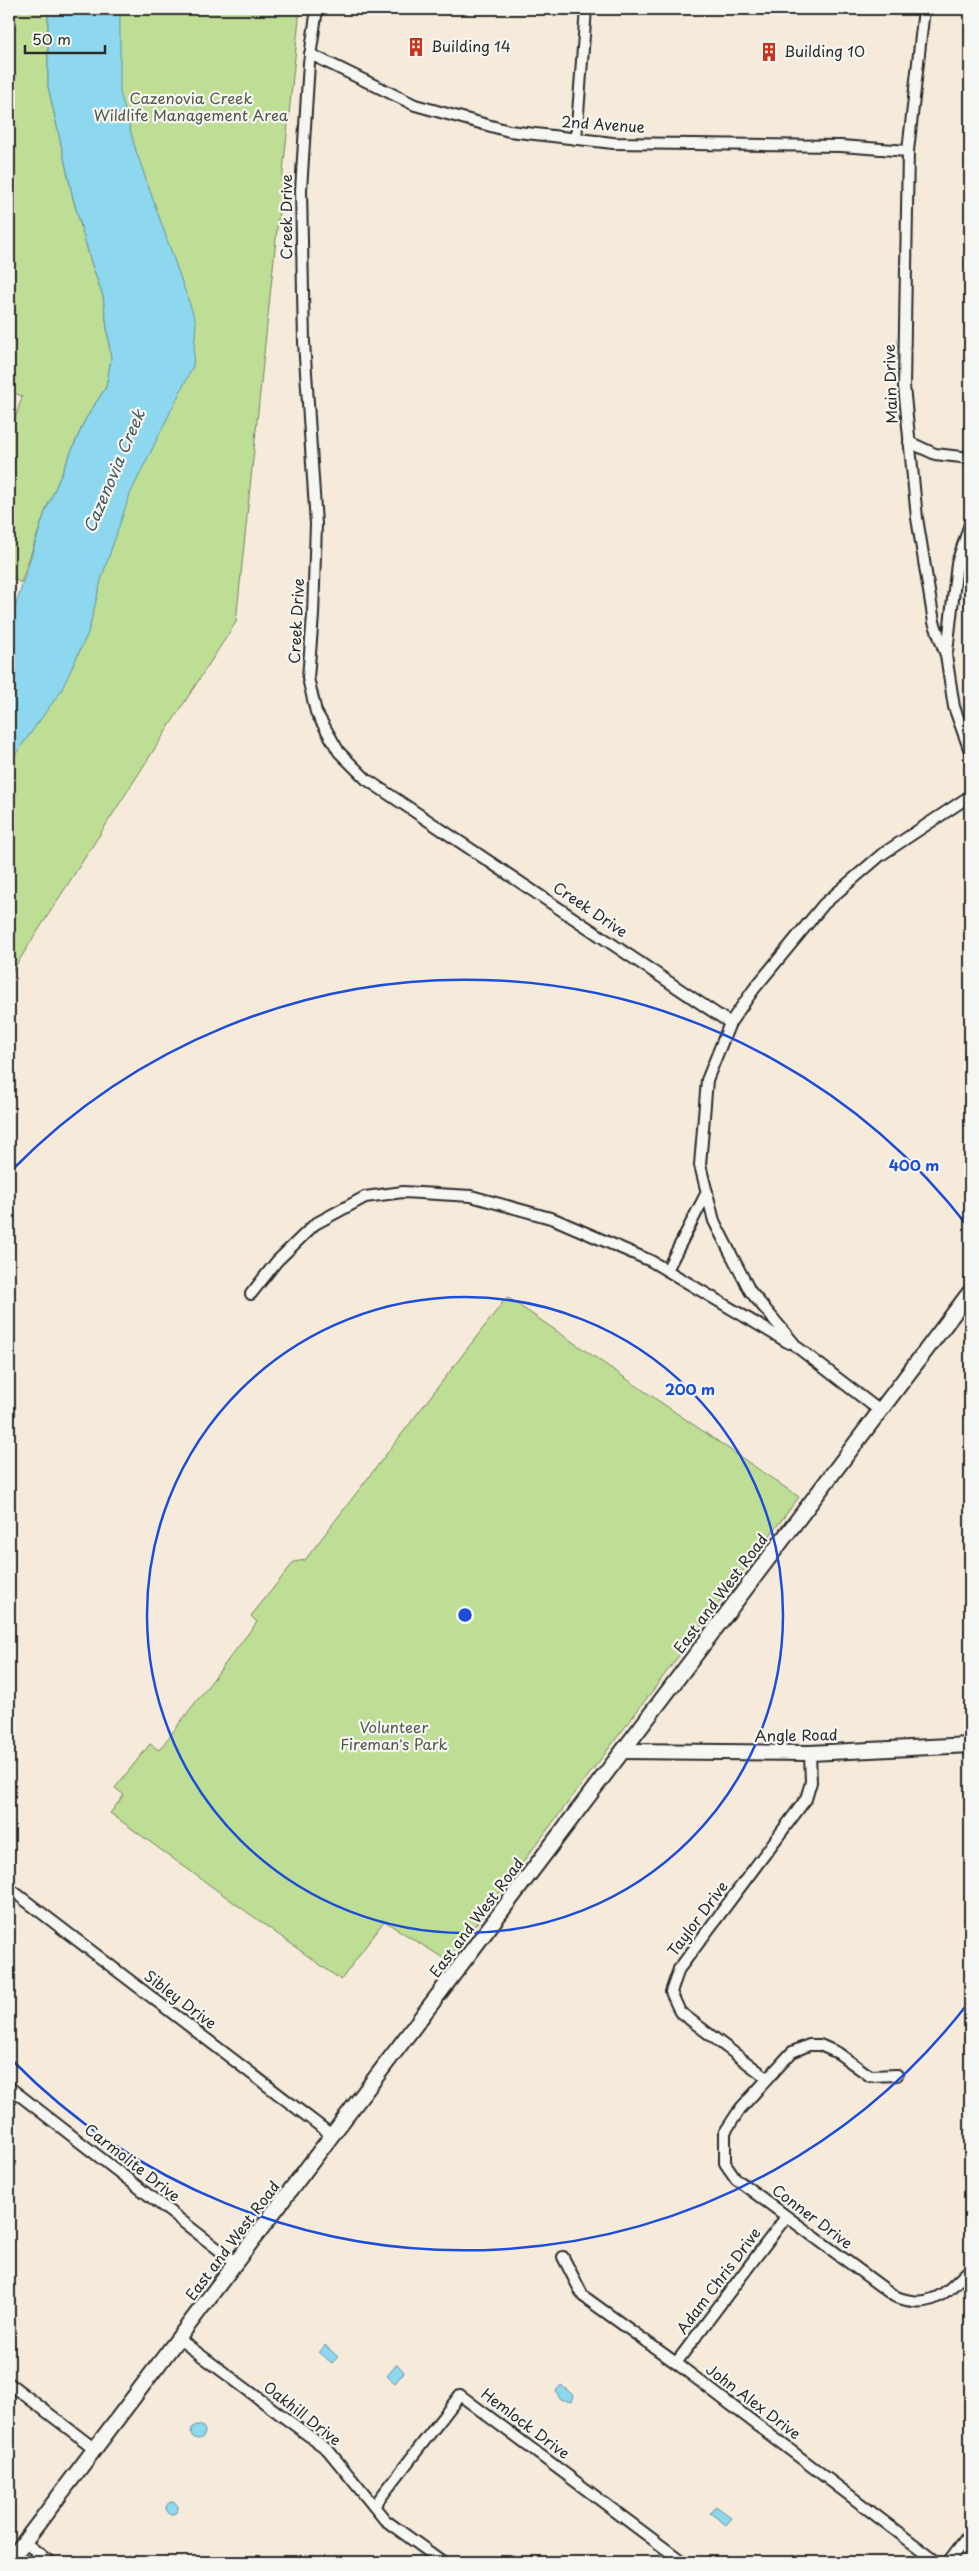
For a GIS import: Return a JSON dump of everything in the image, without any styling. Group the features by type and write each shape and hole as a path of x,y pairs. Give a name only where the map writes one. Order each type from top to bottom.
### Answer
{"street":[{"name":"Creek Drive","path":"317,9 310,54 301,190 304,342 316,524 313,615 308,678 316,712 339,752 366,779 730,1023"},
{"path":"576,139 586,9"},
{"name":"Main Drive","path":"924,9 908,151 904,386 916,518 934,622 946,655 954,707 970,752"},
{"name":"2nd Avenue","path":"310,54 415,105 509,131 613,143 841,146 908,151"},
{"path":"909,442 935,454 970,458"},
{"path":"946,655 957,563 970,524"},
{"path":"796,1347 750,1292 714,1221 700,1166 707,1080 730,1023 754,989 824,904 881,855 970,796"},
{"path":"251,1294 277,1262 315,1224 365,1198 403,1192 471,1196 554,1219 651,1261 796,1347 880,1411"},
{"path":"667,1270 707,1192"},
{"name":"East and West Road","path":"9,2562 970,1292"},
{"name":"Angle Road","path":"622,1751 810,1753 970,1745"},
{"name":"Taylor Drive","path":"767,2078 680,2012 671,1992 679,1969 806,1799 811,1782 810,1753"},
{"name":"Sibley Drive","path":"9,1888 333,2136"},
{"name":"Conner Drive","path":"897,2075 870,2076 830,2048 809,2045 792,2052 740,2109 725,2132 725,2163 736,2178 894,2296 906,2301 923,2303 940,2297 970,2269"},
{"name":"Carmolite Drive","path":"9,2087 236,2263"},
{"name":"Adam Chris Drive","path":"676,2363 786,2217"},
{"name":"John Alex Drive","path":"563,2257 583,2296 676,2363 937,2562"},
{"name":"Oakhill Drive","path":"179,2339 328,2450 385,2520 443,2562"},
{"path":"9,2383 95,2449"},
{"name":"Hemlock Drive","path":"374,2506 460,2395 683,2562"},
{"path":"948,2562 970,2533"},
{"path":"24,2542 50,2562"}],"green space":[{"path":"9,9 48,9 48,86 73,198 91,262 103,296 111,359 106,387 85,420 45,512 21,583 9,576 9,439 22,396 9,391"},
{"name":"Cazenovia Creek Wildlife Management Area","path":"90,9 300,9 236,622 9,976 9,722 158,356"},
{"name":"Volunteer Fireman's Park","path":"507,1297 799,1497 448,1961 384,1921 341,1980 110,1813 124,1795 115,1788 150,1744 159,1750 257,1622 251,1616 294,1562 305,1560"}],"water":[{"name":"Cazenovia Creek","path":"48,9 120,9 120,92 136,151 196,322 193,366 130,494 102,577 88,633 61,691 9,763 9,627 45,512 85,420 106,387 111,359 103,296 91,262 73,198 48,86"},
{"path":"325,2345 338,2357 332,2363 319,2353"},
{"path":"397,2364 404,2372 395,2383 387,2376"},
{"path":"561,2385 573,2395 571,2402 560,2399 556,2391"},
{"path":"198,2425 203,2427 205,2432 203,2437 198,2439 193,2437 191,2432 193,2427"},
{"path":"172,2502 178,2508 172,2514 166,2508"},
{"path":"716,2506 732,2518 726,2525 710,2513"}],"place":[{"name":"Building 14","path":"416,47"},
{"name":"Building 10","path":"769,52"}]}
